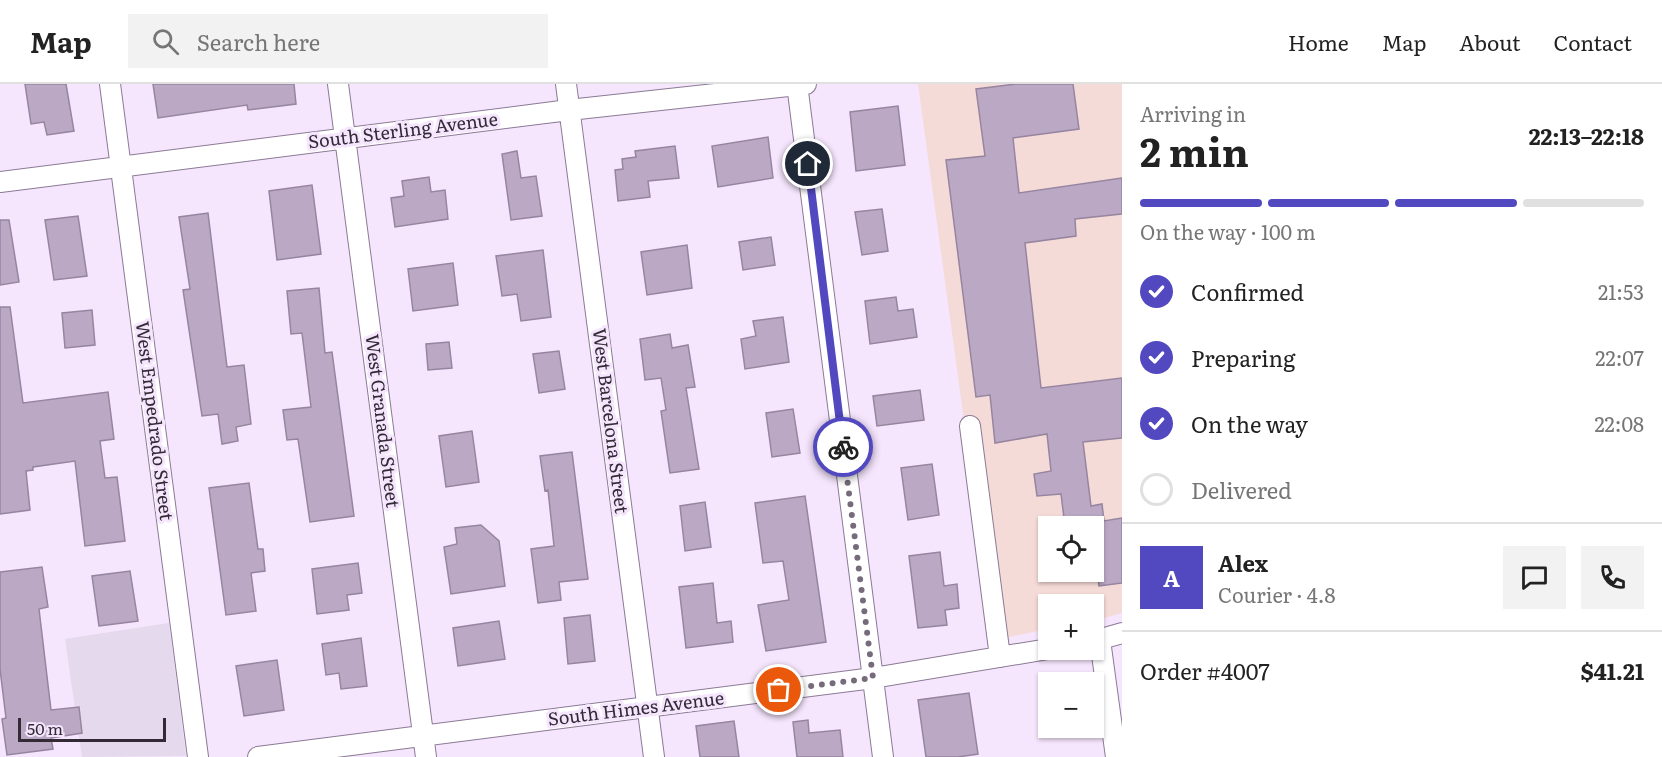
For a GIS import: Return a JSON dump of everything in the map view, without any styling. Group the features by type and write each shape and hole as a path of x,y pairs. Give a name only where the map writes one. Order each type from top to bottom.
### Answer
{"street":[{"name":"West Empedrado Street","path":"110,84 198,757"},
{"name":"West Granada Street","path":"338,84 426,757"},
{"name":"West Barcelona Street","path":"566,84 654,757"},
{"path":"797,84 883,757"},
{"name":"South Sterling Avenue","path":"0,183 569,110 806,84"},
{"path":"970,426 1000,657"},
{"path":"1104,638 1122,633"},
{"name":"South Himes Avenue","path":"258,757 873,678 1038,650"},
{"path":"1100,660 1116,757"}],"shaded area":[{"path":"918,84 1122,84 1122,613 1104,618 1104,594 1038,594 1038,631 994,640"},
{"path":"169,623 186,756 82,757 65,639"}],"building":[{"path":"25,84 66,84 74,131 47,135 44,122 31,124"},
{"path":"153,84 294,84 296,104 248,110 247,105 158,118"},
{"path":"1016,84 1073,84 1079,129 1013,138 1019,193 1122,178 1122,214 1075,219 1076,236 1025,243 1041,388 1122,378 1122,438 1083,442 1091,506 1102,504 1103,516 1064,516 1061,494 1037,496 1034,474 1051,471 1047,434 995,443 990,395 976,397 946,160 985,156 976,89"},
{"path":"898,106 905,165 856,171 850,112"},
{"path":"768,137 773,178 718,187 712,146"},
{"path":"675,146 679,178 648,181 650,197 618,201 615,170 623,169 622,159 636,157 635,151"},
{"path":"517,151 521,178 536,176 542,216 511,220 502,154"},
{"path":"429,177 431,192 445,190 448,219 395,227 391,198 404,196 402,181"},
{"path":"312,185 321,254 277,260 269,191"},
{"path":"882,209 888,251 862,255 855,212"},
{"path":"208,213 227,367 244,365 251,424 236,427 238,441 222,444 218,414 202,416 183,290 190,289 179,217"},
{"path":"78,216 87,276 54,280 45,220"},
{"path":"0,220 9,220 19,282 0,285"},
{"path":"771,237 775,265 743,270 739,242"},
{"path":"687,245 692,288 647,295 641,252"},
{"path":"543,250 551,317 521,321 517,294 502,296 496,256"},
{"path":"453,263 458,305 413,311 408,269"},
{"path":"319,288 325,353 332,352 354,516 310,522 298,439 287,440 283,410 311,407 302,333 291,334 287,291"},
{"path":"896,297 898,311 913,309 917,337 870,344 865,301"},
{"path":"0,307 10,307 23,403 108,392 114,439 100,441 105,478 117,477 125,541 85,546 75,461 33,467 33,470 26,471 30,510 0,514"},
{"path":"92,310 95,345 65,348 62,313"},
{"path":"783,317 789,362 745,369 741,339 756,336 753,321"},
{"path":"670,334 672,348 688,345 695,387 686,388 699,469 670,473 661,411 666,410 661,378 645,380 640,339"},
{"path":"449,342 452,368 428,370 426,344"},
{"path":"559,351 565,389 539,393 533,354"},
{"path":"920,390 924,420 877,426 873,396"},
{"path":"793,409 800,453 772,457 766,413"},
{"path":"472,431 479,482 446,487 439,436"},
{"path":"572,452 588,579 559,582 561,600 538,603 531,549 554,546 548,490 545,491 540,456"},
{"path":"932,464 939,515 908,520 901,468"},
{"path":"249,483 258,549 263,549 265,571 251,573 256,611 226,615 209,488"},
{"path":"805,496 826,642 766,651 758,605 789,600 783,561 763,563 755,503"},
{"path":"705,502 711,547 685,551 680,506"},
{"path":"1122,518 1122,583 1099,586 1098,582 1104,582 1104,521"},
{"path":"481,525 499,541 505,586 451,594 444,547 457,544 455,528"},
{"path":"940,552 944,586 957,584 959,608 945,610 947,625 918,628 909,556"},
{"path":"358,563 362,593 347,595 349,610 317,614 312,569"},
{"path":"42,567 48,607 39,609 51,710 79,707 82,733 51,738 53,749 7,755 2,719 6,718 0,669 0,572"},
{"path":"130,571 138,621 99,626 92,576"},
{"path":"713,583 717,623 731,621 733,642 686,648 679,587"},
{"path":"590,615 595,661 568,664 564,618"},
{"path":"499,621 505,659 458,666 453,628"},
{"path":"361,638 367,686 341,689 339,673 326,675 322,644"},
{"path":"277,660 284,710 244,716 236,666"},
{"path":"969,693 978,754 958,757 926,757 918,700"},
{"path":"808,720 809,733 840,730 843,757 797,757 793,722"},
{"path":"734,721 739,757 700,757 696,726"}],"way so far":[{"path":"779,690 873,678 843,447"}],"route":[{"path":"808,164 843,447"}]}
